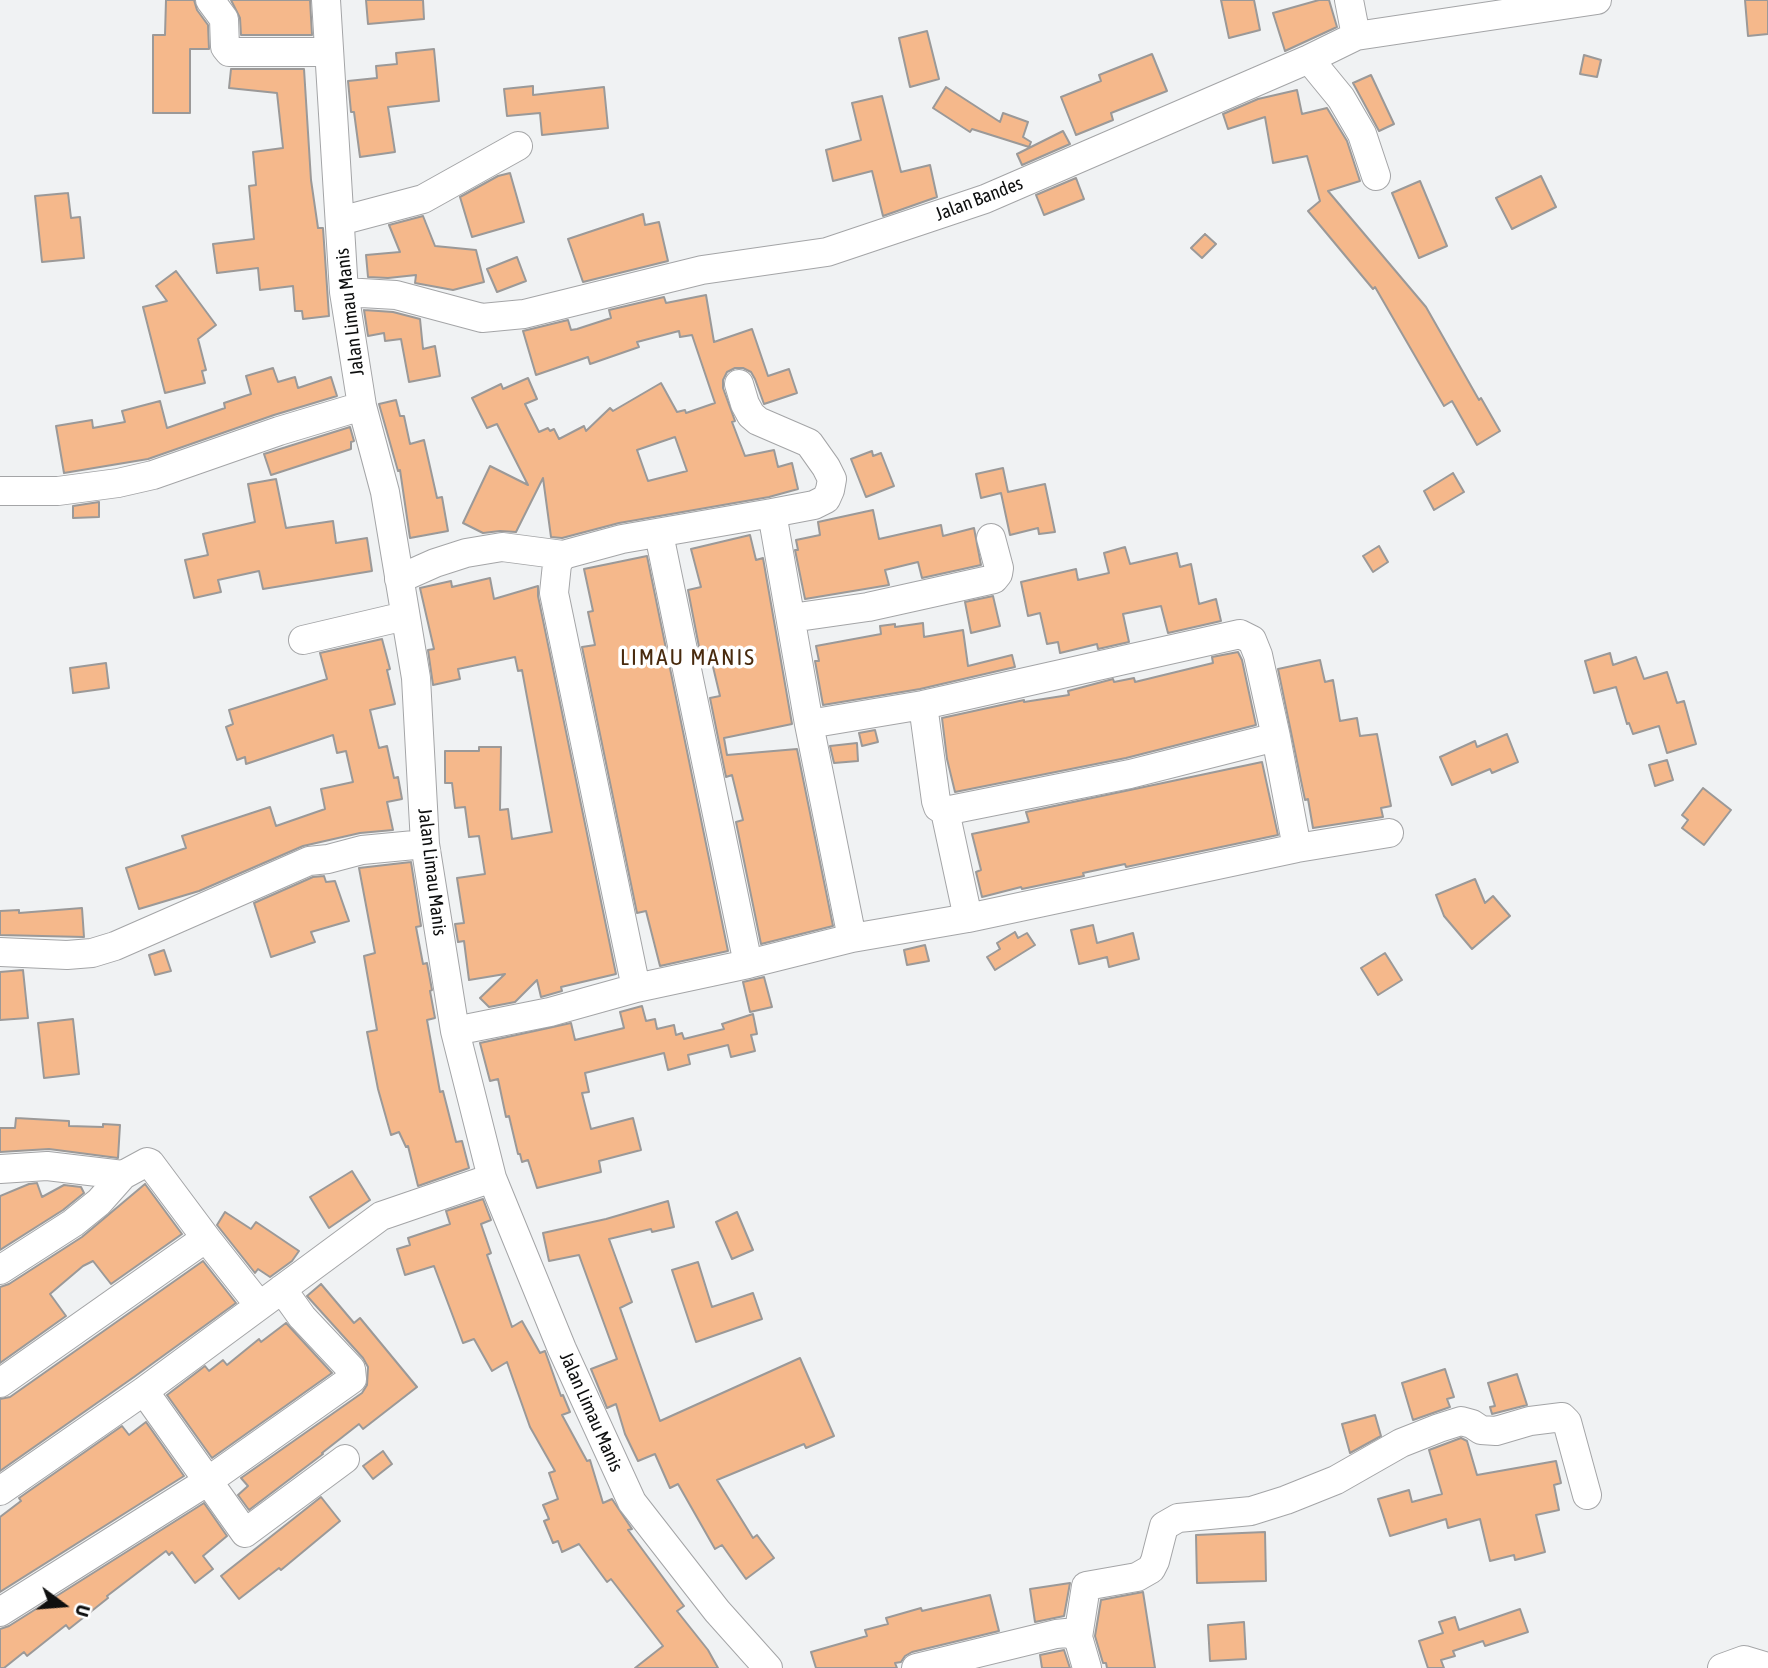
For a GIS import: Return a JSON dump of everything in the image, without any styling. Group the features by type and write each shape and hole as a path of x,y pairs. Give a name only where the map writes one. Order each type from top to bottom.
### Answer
{"street":[{"path":"210,0 224,19 225,47 229,52 329,52"},
{"name":"Jalan Limau Manis","path":"326,0 345,292 362,407 385,492 416,678 425,844 455,1031 492,1178 562,1349 632,1502 717,1611 768,1668"},
{"path":"1349,0 1356,36"},
{"name":"Jalan Bandes","path":"345,292 396,295 482,318 524,314 702,270 827,252 985,199 1310,59 1356,36 1597,0"},
{"path":"1310,59 1341,98 1362,134 1376,176"},
{"path":"340,221 424,199 518,146"},
{"path":"399,579 466,553 502,547 563,555 622,539 814,505 826,499 832,479 809,443 758,421 745,404 739,384"},
{"path":"0,491 58,491 118,483 153,474 279,430 362,407"},
{"path":"772,513 809,724 852,938"},
{"path":"659,534 748,964"},
{"path":"791,618 868,607 994,579 999,568 991,537"},
{"path":"563,555 557,564 554,593 636,988"},
{"path":"303,640 405,616"},
{"path":"809,724 923,705 1240,634 1252,640 1258,655 1297,848"},
{"path":"923,705 936,801 938,807 946,811 1130,774 1276,737"},
{"path":"946,811 968,918"},
{"path":"455,1031 550,1012 636,988 852,938 968,918 1297,848 1389,833"},
{"path":"0,952 67,955 92,953 115,946 309,861 362,850 425,844"},
{"path":"0,1270 73,1223 100,1202 123,1175 144,1163 150,1163 259,1305"},
{"path":"1,1167 47,1167 123,1175"},
{"path":"0,1491 144,1391 381,1216 492,1178"},
{"path":"0,1383 206,1238"},
{"path":"0,1612 208,1481 352,1379 351,1369 302,1317 282,1289"},
{"path":"144,1391 245,1533 345,1460"},
{"path":"1087,1668 1078,1637 1086,1586 1137,1577 1151,1569 1164,1526 1178,1518 1251,1511 1286,1500 1336,1480 1401,1443 1461,1421 1481,1430 1496,1431 1530,1421 1562,1417 1567,1422 1587,1495"},
{"path":"916,1668 1056,1634 1066,1633 1078,1637"},
{"path":"1722,1668 1744,1660 1768,1667"}],"building":[{"path":"166,0 194,0 197,10 208,25 209,49 190,49 190,113 153,113 153,35 165,35"},
{"path":"231,0 310,0 312,35 241,35 240,18"},
{"path":"366,0 423,0 424,19 368,24"},
{"path":"1221,0 1254,0 1260,30 1229,38"},
{"path":"1319,0 1329,0 1337,27 1285,51 1273,13"},
{"path":"1745,0 1768,0 1768,34 1748,36"},
{"path":"927,31 939,79 910,87 899,38"},
{"path":"434,49 439,101 388,107 395,152 360,157 348,81 377,78 376,66 397,64 396,53"},
{"path":"1152,54 1167,91 1111,113 1113,120 1076,135 1061,97 1101,81 1099,75"},
{"path":"1584,55 1601,60 1597,77 1580,74"},
{"path":"231,69 304,69 311,180 318,228 323,228 329,316 303,319 302,311 295,311 293,286 260,290 258,268 217,273 213,244 254,239 249,186 256,185 253,152 283,148 277,93 229,88"},
{"path":"1371,75 1394,124 1379,131 1353,83"},
{"path":"533,86 533,95 604,87 608,128 542,135 540,113 507,116 504,89"},
{"path":"946,87 1000,122 1003,113 1028,122 1023,137 1031,142 1029,147 972,129 970,132 933,108"},
{"path":"1297,90 1302,114 1327,108 1347,141 1360,181 1328,191 1426,307 1479,400 1481,398 1500,431 1477,445 1452,401 1444,406 1375,287 1373,289 1308,211 1320,201 1307,156 1273,163 1265,117 1228,129 1223,114 1258,99"},
{"path":"882,96 901,172 930,165 937,197 883,216 872,171 833,181 826,150 861,140 852,103"},
{"path":"1063,131 1070,144 1022,165 1017,154"},
{"path":"510,173 524,222 472,237 460,197 498,176"},
{"path":"1541,176 1556,207 1512,229 1496,198"},
{"path":"1076,178 1084,199 1044,215 1036,195"},
{"path":"1420,181 1447,246 1419,258 1392,193"},
{"path":"68,193 71,218 80,217 84,258 42,262 35,196"},
{"path":"643,214 645,225 659,222 668,261 583,282 568,239"},
{"path":"423,216 435,246 476,250 484,282 453,290 415,283 416,275 368,277 366,255 400,252 389,225"},
{"path":"1205,234 1216,244 1202,258 1191,248"},
{"path":"517,257 526,281 497,292 487,269"},
{"path":"176,271 216,325 198,339 206,370 202,371 205,383 165,393 143,307 167,301 156,286"},
{"path":"706,295 714,342 752,329 768,376 789,369 797,393 764,404 751,372 743,368 727,372 723,388 745,456 774,450 778,467 792,463 798,489 769,497 619,523 562,538 551,537 543,478 516,532 483,533 463,523 490,466 528,485 497,424 487,428 472,398 501,384 503,389 528,378 537,399 525,404 539,432 548,428 550,431 554,429 559,439 584,426 586,431 610,408 613,411 661,383 677,412 685,410 686,413 715,403 692,335 680,337 679,331 637,342 639,347 590,364 588,357 536,375 523,331 568,320 571,330 577,329 611,318 609,310 664,297 666,303","holes":["675,437 687,471 648,481 637,450"]},
{"path":"364,310 393,312 420,319 423,349 435,346 440,376 409,382 401,339 385,341 384,333 368,336"},
{"path":"273,368 278,382 295,377 298,388 331,377 337,396 148,459 64,473 56,426 92,420 93,428 125,422 122,411 160,401 167,428 225,408 224,403 251,394 246,376"},
{"path":"396,400 400,416 404,416 410,444 424,440 437,498 442,497 448,531 410,538 400,470 398,471 379,404"},
{"path":"350,427 354,441 351,442 351,449 271,475 264,454"},
{"path":"872,451 873,456 881,453 894,486 866,497 851,459"},
{"path":"1003,468 1008,492 1045,484 1055,532 1039,534 1038,528 1010,535 1001,493 981,498 976,474"},
{"path":"1453,473 1464,492 1434,510 1424,491"},
{"path":"276,479 286,528 333,521 336,543 367,538 372,571 263,589 259,571 218,580 221,592 194,598 185,560 208,555 203,534 255,522 248,484"},
{"path":"99,502 99,517 73,518 73,506"},
{"path":"873,510 879,539 941,525 943,536 974,528 981,565 922,578 918,562 885,570 889,585 805,599 795,550 798,550 796,540 820,535 818,522"},
{"path":"750,535 756,560 763,558 792,724 724,738 727,755 797,749 833,926 761,944 736,822 743,820 732,775 726,777 710,698 720,696 709,650 700,652 688,590 701,587 691,549"},
{"path":"1379,546 1388,562 1373,572 1363,556"},
{"path":"1125,547 1130,564 1177,553 1180,567 1191,564 1199,604 1216,599 1221,621 1168,633 1161,606 1123,614 1129,642 1098,649 1097,644 1060,653 1058,642 1047,644 1040,613 1028,616 1021,582 1076,569 1078,580 1109,573 1104,553"},
{"path":"647,556 728,951 660,966 646,911 637,913 582,647 595,645 588,612 593,611 584,569"},
{"path":"490,578 494,599 538,586 616,974 561,987 562,991 541,997 537,980 515,1002 489,1007 480,998 505,974 469,980 464,941 458,942 455,924 464,923 457,878 485,874 479,836 469,837 465,807 455,808 452,783 445,783 445,751 479,751 479,747 501,747 500,810 508,809 512,839 552,832 522,670 518,671 515,657 458,669 460,679 433,685 428,650 434,649 420,588 451,581 452,587"},
{"path":"993,596 1000,626 971,633 965,602"},
{"path":"923,623 924,637 963,630 968,666 1012,655 1015,667 920,689 823,705 815,661 819,661 816,646 881,634 880,626"},
{"path":"382,639 395,704 370,710 379,748 387,746 394,778 398,777 402,799 387,802 393,830 360,833 303,846 199,891 139,909 126,868 186,848 182,836 270,807 276,826 325,809 321,789 353,782 346,751 337,753 333,735 246,764 245,757 237,760 226,727 233,724 229,710 327,679 320,653"},
{"path":"1238,652 1256,725 1126,758 955,792 947,759 942,718 1024,700 1069,695 1068,691 1113,679 1114,682 1134,678 1135,682 1213,663 1212,657"},
{"path":"1610,653 1613,665 1636,657 1644,679 1667,672 1677,703 1684,701 1696,744 1667,753 1659,726 1633,734 1629,723 1627,724 1616,687 1594,693 1585,661"},
{"path":"1320,660 1325,682 1333,680 1340,721 1357,718 1360,736 1377,734 1391,806 1381,808 1383,817 1313,828 1278,669"},
{"path":"106,663 109,688 73,693 70,668"},
{"path":"875,730 878,742 862,746 859,733"},
{"path":"1507,734 1518,762 1492,773 1490,769 1452,785 1440,757 1475,741 1477,747"},
{"path":"857,743 858,761 834,763 830,746"},
{"path":"1667,760 1673,780 1655,786 1649,765"},
{"path":"1262,762 1278,835 1126,867 1125,864 1083,873 1084,876 982,897 976,872 981,870 972,834 1029,822 1026,812"},
{"path":"1703,788 1731,810 1704,845 1682,828 1688,820 1682,815"},
{"path":"411,862 421,926 416,927 423,964 427,963 432,990 435,1018 427,1020 440,1092 443,1091 456,1142 462,1141 469,1168 418,1186 408,1146 406,1147 399,1132 391,1135 378,1089 367,1032 377,1030 364,956 375,953 359,868"},
{"path":"324,876 326,882 335,881 349,921 311,932 315,942 271,957 254,903 313,877"},
{"path":"1475,879 1485,903 1493,896 1510,916 1472,949 1444,916 1436,895"},
{"path":"82,908 84,937 0,935 0,911 19,910 19,913"},
{"path":"1093,925 1097,943 1133,933 1139,959 1109,967 1107,957 1079,964 1071,930"},
{"path":"1015,932 1018,938 1027,933 1035,945 995,970 987,957 1000,949 997,943"},
{"path":"925,945 929,961 907,965 904,950"},
{"path":"164,950 171,971 155,975 149,955"},
{"path":"1385,953 1402,980 1378,995 1361,968"},
{"path":"23,970 28,1018 0,1020 0,972"},
{"path":"764,977 772,1007 750,1012 743,982"},
{"path":"642,1006 646,1021 655,1019 657,1029 674,1025 676,1035 682,1033 684,1039 724,1029 722,1024 753,1014 757,1034 751,1035 755,1051 731,1057 728,1045 688,1055 690,1064 668,1070 664,1053 585,1073 589,1092 582,1093 591,1129 633,1118 641,1150 599,1161 601,1172 537,1188 528,1160 522,1162 518,1154 498,1079 490,1081 480,1043 571,1023 575,1040 624,1028 620,1012"},
{"path":"73,1019 79,1074 44,1078 38,1023"},
{"path":"16,1118 69,1121 69,1126 120,1125 118,1158 49,1149 0,1152 0,1128 15,1128"},
{"path":"352,1171 370,1200 329,1228 310,1197"},
{"path":"37,1183 42,1197 64,1185 81,1187 84,1193 63,1210 0,1250 0,1196"},
{"path":"145,1184 182,1234 111,1284 93,1261 83,1266 50,1294 66,1316 0,1363 0,1287 9,1284 82,1237"},
{"path":"483,1199 491,1220 481,1224 491,1253 487,1255 512,1327 522,1321 540,1353 545,1351 561,1396 563,1395 570,1412 562,1415 587,1461 590,1460 603,1503 612,1499 632,1529 628,1530 684,1606 677,1611 708,1650 718,1668 635,1668 663,1646 611,1579 607,1582 579,1544 562,1552 558,1541 553,1543 544,1521 549,1519 543,1505 558,1499 549,1473 555,1471 530,1427 507,1362 492,1371 474,1339 463,1343 434,1266 405,1275 397,1249 410,1245 408,1238 450,1224 446,1211"},
{"path":"668,1201 674,1227 652,1232 651,1229 609,1239 632,1302 620,1308 660,1421 800,1358 834,1436 806,1448 804,1444 717,1480 753,1538 757,1535 774,1558 746,1579 722,1545 715,1549 678,1484 670,1488 655,1454 638,1461 625,1434 616,1404 607,1408 591,1369 617,1359 579,1255 549,1261 543,1233"},
{"path":"225,1212 251,1229 256,1222 299,1251 292,1261 270,1277 258,1269 255,1273 217,1225"},
{"path":"737,1212 753,1250 732,1259 716,1222"},
{"path":"203,1261 236,1303 0,1471 0,1399 10,1397"},
{"path":"698,1262 712,1307 753,1293 762,1319 696,1342 672,1270"},
{"path":"321,1284 354,1323 360,1318 417,1387 363,1429 359,1424 249,1510 238,1495 248,1486 241,1478 362,1393 367,1385 368,1367 363,1358 307,1296"},
{"path":"286,1323 332,1373 212,1458 167,1395 205,1366 209,1371 223,1360 227,1365 259,1339 261,1342"},
{"path":"1445,1369 1454,1397 1447,1399 1450,1407 1413,1420 1402,1383"},
{"path":"1517,1374 1527,1405 1492,1414 1490,1407 1495,1406 1488,1383"},
{"path":"1375,1415 1381,1436 1350,1453 1342,1424"},
{"path":"146,1422 184,1476 0,1592 0,1517 21,1501 19,1498 122,1426 129,1435"},
{"path":"1461,1438 1467,1441 1477,1475 1556,1461 1561,1483 1554,1485 1559,1510 1536,1515 1545,1552 1515,1560 1514,1555 1490,1561 1480,1519 1448,1528 1446,1519 1390,1536 1378,1499 1409,1490 1412,1502 1442,1494 1429,1450"},
{"path":"383,1451 392,1464 373,1479 363,1466"},
{"path":"321,1497 340,1521 281,1570 279,1568 239,1599 221,1576"},
{"path":"204,1503 227,1536 203,1556 213,1569 195,1583 172,1552 169,1555 166,1551 69,1629 66,1625 27,1656 24,1652 4,1668 0,1668 0,1629 9,1626"},
{"path":"1265,1532 1266,1581 1197,1583 1196,1535"},
{"path":"1070,1583 1064,1616 1035,1622 1030,1589"},
{"path":"1143,1592 1155,1668 1107,1668 1095,1636 1101,1600"},
{"path":"990,1595 999,1631 912,1652 901,1662 895,1663 897,1668 816,1668 811,1652 867,1636 865,1630 888,1624 886,1618 921,1608 922,1611"},
{"path":"1520,1609 1528,1632 1485,1646 1483,1641 1453,1651 1455,1656 1441,1660 1444,1668 1428,1668 1419,1641 1443,1633 1439,1622 1455,1617 1459,1630"},
{"path":"1244,1622 1246,1659 1210,1661 1208,1625"},
{"path":"1064,1650 1070,1668 1042,1668 1040,1655"}],"district":[{"name":"LIMAU MANIS","path":"688,658"}]}
